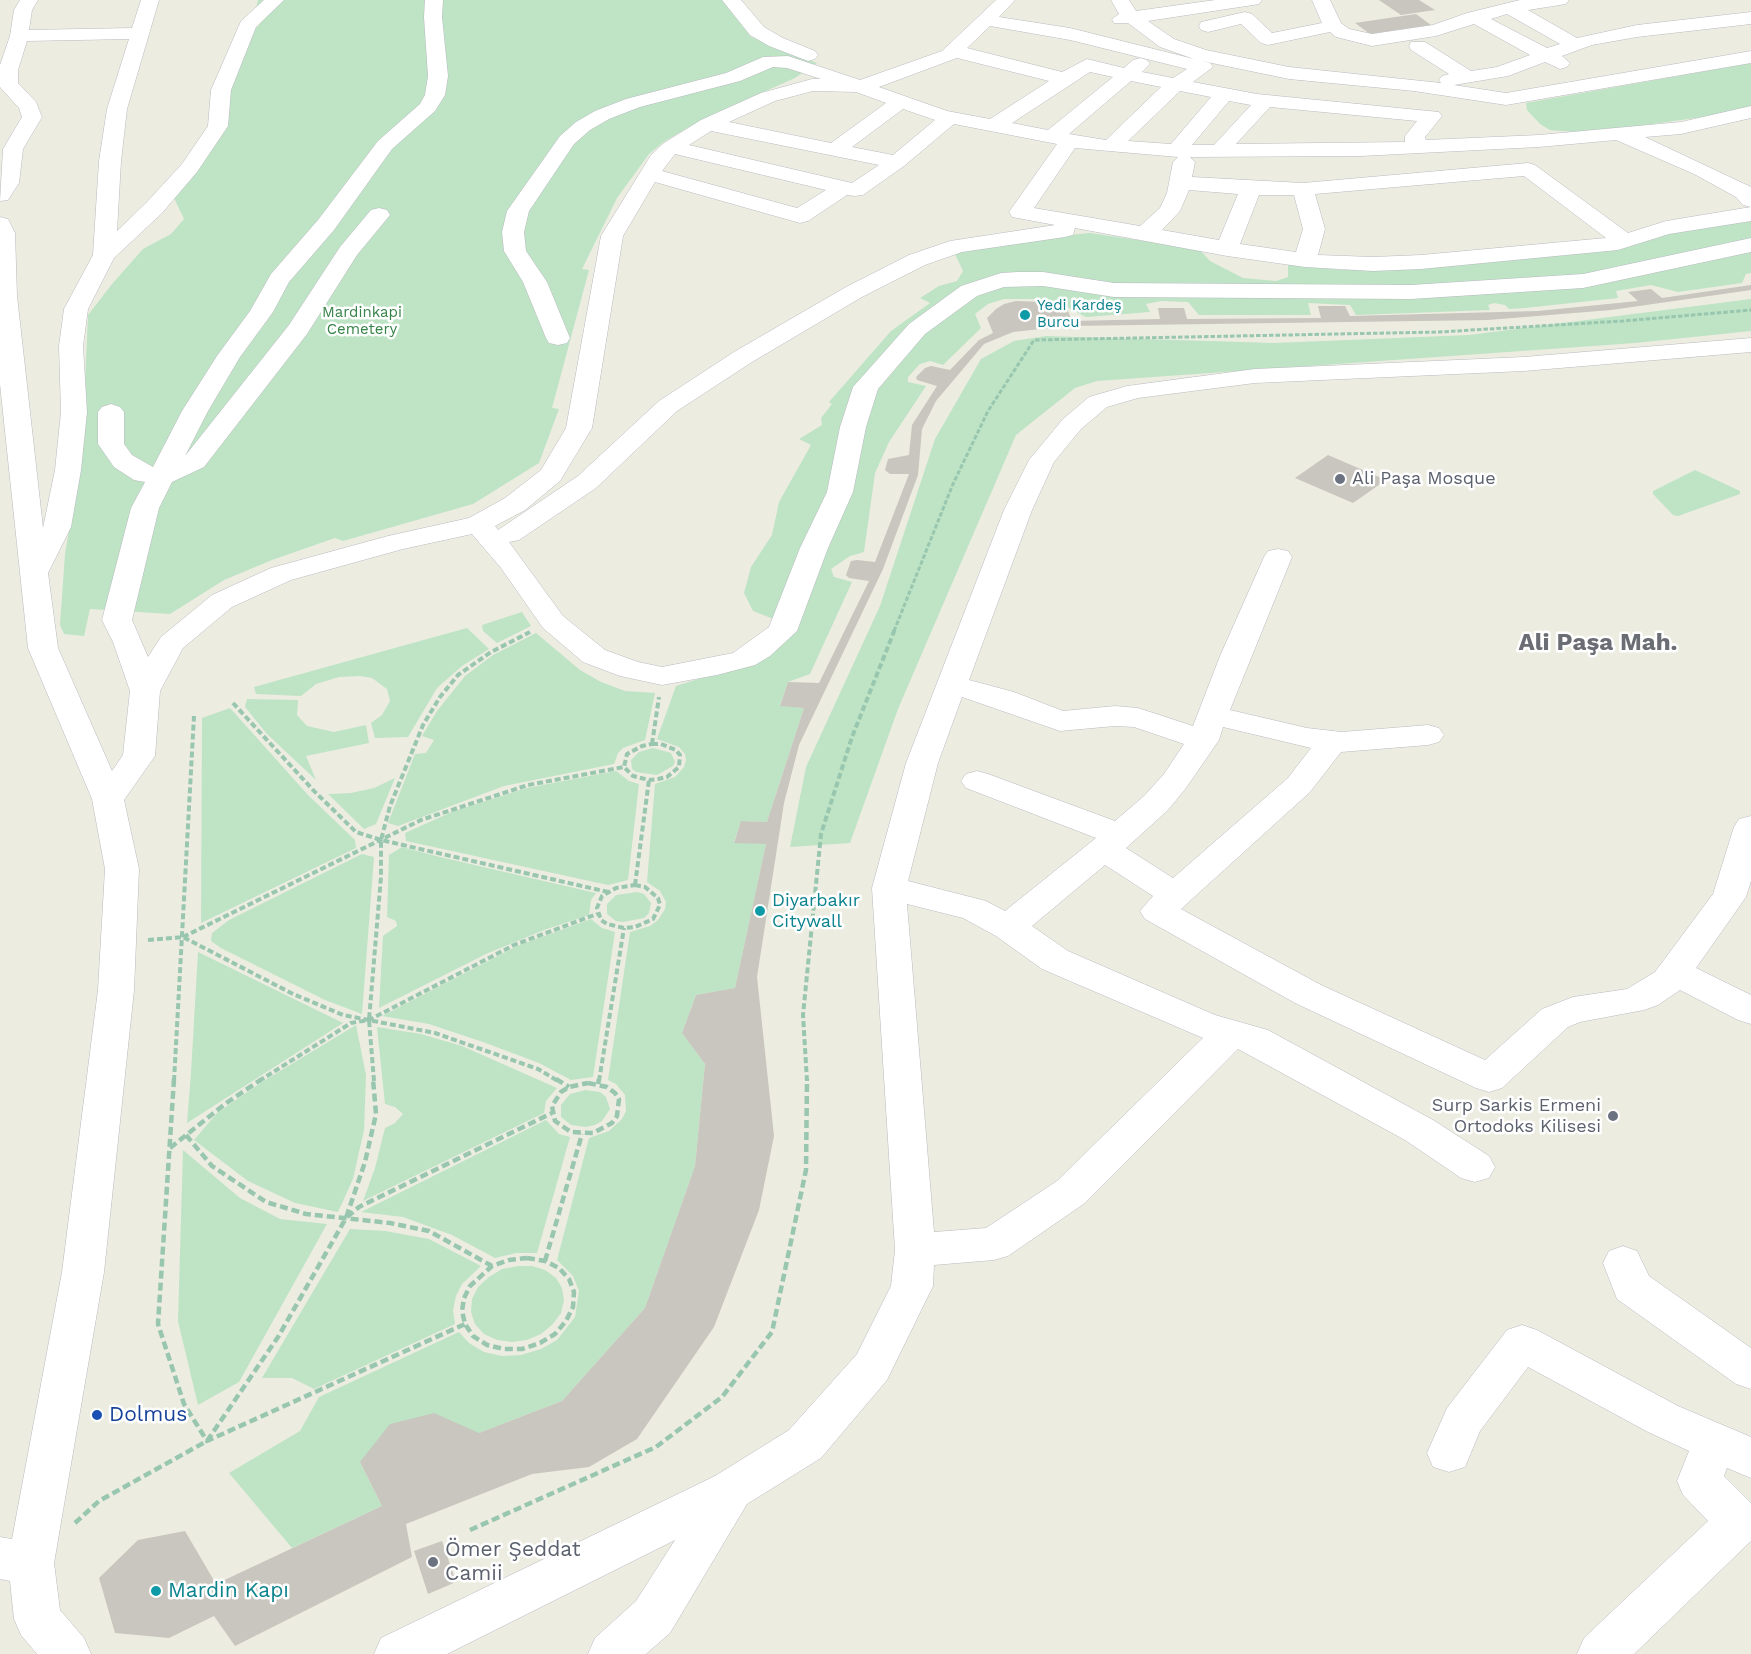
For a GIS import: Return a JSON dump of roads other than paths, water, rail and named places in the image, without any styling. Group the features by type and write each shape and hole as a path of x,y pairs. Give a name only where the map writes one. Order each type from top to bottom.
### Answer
{"street":[{"path":"0,195 8,183 13,149 32,117 29,106 8,84 9,70 23,10 29,0"},
{"path":"104,255 110,161 117,109 150,0"},
{"path":"33,575 57,527 68,470 74,412 71,346 76,309 104,255 154,208 190,168 218,126 221,90 248,25 253,0"},
{"path":"248,25 275,0"},
{"path":"145,691 128,642 117,621 145,508 195,411 261,312 279,279 326,225 385,145 428,107 435,95 438,76 433,17 434,0"},
{"path":"731,0 758,31 825,63 824,74"},
{"path":"1112,5 1145,0"},
{"path":"1134,19 1253,0"},
{"path":"1321,0 1333,26 1343,33 1372,40 1436,30 1509,7 1560,0"},
{"path":"1732,0 1751,12"},
{"path":"108,799 139,756 145,691 171,643 222,601 281,574 398,542 478,524 515,504 551,475 579,428 612,236 659,160 708,124 768,97 812,85 860,86 902,73 949,55 1005,1 1025,6"},
{"path":"1702,3 1751,33"},
{"path":"1112,5 1134,19 1155,45 1203,67 1292,88 1506,99 1751,57"},
{"path":"1509,7 1576,45"},
{"path":"1474,17 1599,84"},
{"path":"1333,26 1268,39 1245,18 1155,45 1061,139 1020,212 1227,249 1305,260 1373,264 1543,252 1625,241 1666,228 1751,214"},
{"path":"1629,18 1650,29 1704,65"},
{"path":"1382,82 1469,78 1501,72 1598,38 1650,29 1751,18"},
{"path":"987,20 1155,45 1167,43 1246,66 1289,73 1414,85 1506,99 1539,141"},
{"path":"1677,26 1729,61"},
{"path":"18,36 141,33"},
{"path":"972,35 1050,50"},
{"path":"1598,38 1658,74"},
{"path":"1418,46 1469,78"},
{"path":"954,51 1065,79"},
{"path":"994,126 1065,79 1080,59 1126,74 1223,95 1432,116 1415,136 1416,147"},
{"path":"558,338 535,282 515,251 513,232 518,211 567,140 583,126 602,115 633,103 733,77 770,61 788,62 951,117 1061,139 1110,146 1181,151 1351,150 1539,141 1666,129 1751,112"},
{"path":"1110,146 1175,85 1203,67"},
{"path":"1144,235 1169,211 1180,183 1181,151 1223,95"},
{"path":"836,149 901,101"},
{"path":"1219,151 1265,101"},
{"path":"1351,150 1352,136 1368,110"},
{"path":"659,160 855,190 897,162 951,117"},
{"path":"1724,119 1751,131"},
{"path":"708,124 897,162"},
{"path":"1666,129 1698,146"},
{"path":"1619,134 1701,170 1744,192 1751,200"},
{"path":"659,160 800,216 844,187"},
{"path":"1180,183 1303,189 1528,169 1625,241"},
{"path":"1227,249 1251,188"},
{"path":"1303,189 1314,229 1305,260"},
{"path":"111,412 111,444 123,461 143,474 163,476 195,461 299,329 348,252 379,215"},
{"path":"0,224 4,233 6,391 43,648 108,799 122,869 120,942 83,1272 16,1561 38,1619 67,1654"},
{"path":"495,544 587,482 668,406 743,357 854,292 917,260 958,246 1090,225"},
{"path":"478,524 553,622 594,656 631,670 662,676 692,672 744,659 782,631 814,548 840,492 853,427 866,387 894,352 917,329 969,291 1001,280 1043,279 1114,290 1411,292 1583,281 1751,245"},
{"path":"398,1654 731,1490 805,1444 872,1367 912,1286 915,1250 889,888 922,763 1018,510 1042,460 1072,424 1098,402 1136,391 1255,376 1513,365 1751,345"},
{"path":"1008,927 1112,842 1156,803 1175,781 1207,727 1278,557"},
{"path":"953,685 1004,699 1060,722 1115,716 1333,741 1428,735"},
{"path":"1333,741 1299,785 1157,911 1308,994 1489,1078 1556,1018 1573,1010 1615,1005 1646,996 1668,981 1729,897 1747,849"},
{"path":"977,781 1112,842 1176,895"},
{"path":"889,888 974,909 1008,927 1055,960 1203,1025 1255,1040 1419,1131 1475,1167"},
{"path":"1676,973 1751,1011"},
{"path":"915,1250 994,1244 1061,1198 1165,1101 1231,1033"},
{"path":"1623,1263 1632,1287 1751,1371"},
{"path":"1449,1453 1462,1420 1522,1343 1663,1419 1733,1450 1699,1481 1739,1522 1601,1654"},
{"path":"612,1654 653,1617 731,1490"}],"place":[{"name":"Yedi Kardeş Burcu","path":"1025,315"},
{"name":"Ali Paşa Mosque","path":"1340,479"},
{"name":"Diyarbakır Citywall","path":"760,911"},
{"name":"Surp Sarkis Ermeni Ortodoks Kilisesi","path":"1613,1116"},
{"name":"Dolmus","path":"97,1415"},
{"name":"Ömer Şeddat Camii","path":"433,1562"},
{"name":"Mardin Kapı","path":"156,1591"}],"district":[{"name":"Ali Paşa Mah.","path":"1598,643"}],"park label":[{"name":"Mardinkapi Cemetery","path":"362,322"}]}
